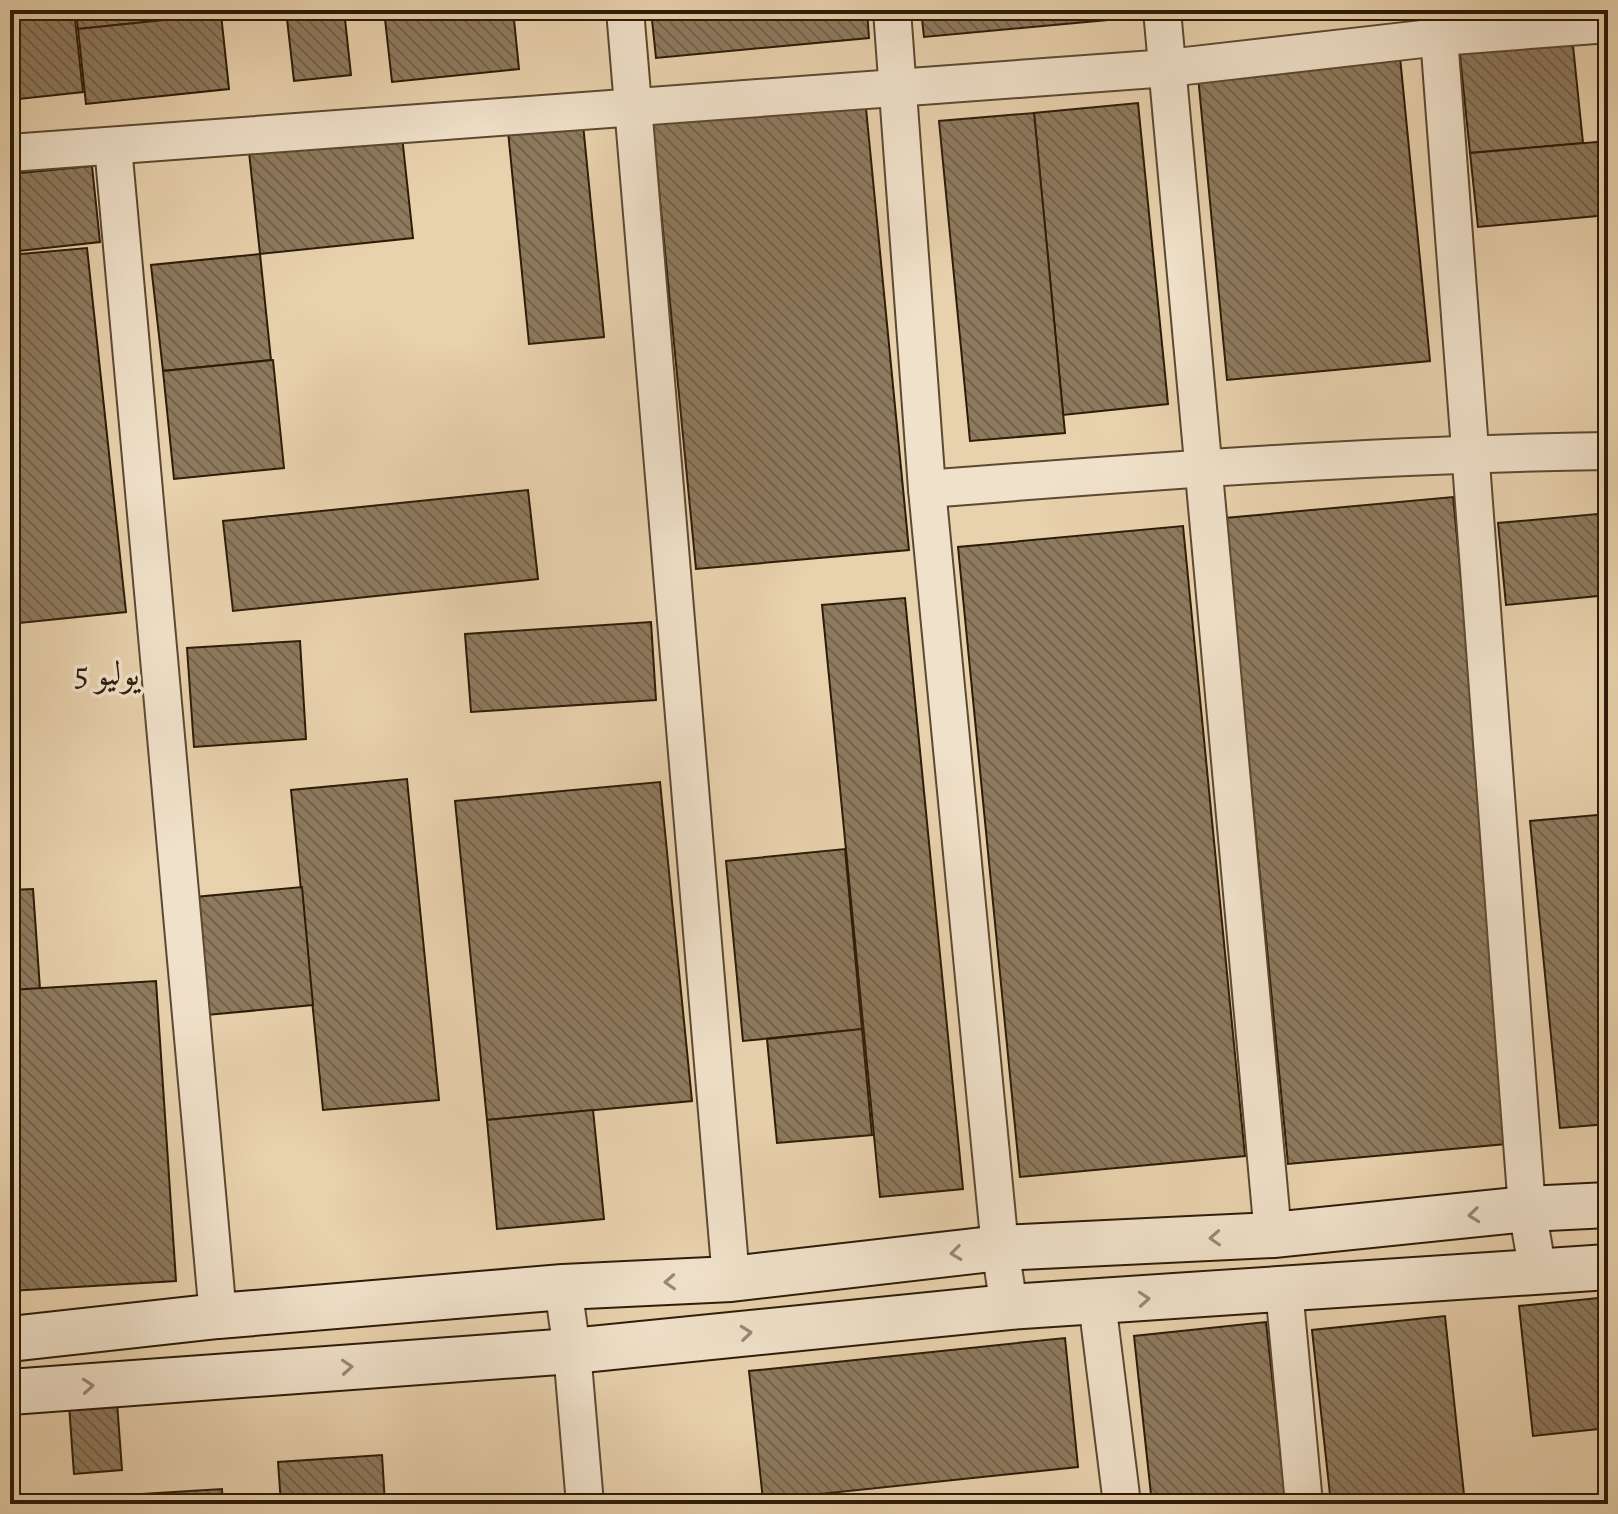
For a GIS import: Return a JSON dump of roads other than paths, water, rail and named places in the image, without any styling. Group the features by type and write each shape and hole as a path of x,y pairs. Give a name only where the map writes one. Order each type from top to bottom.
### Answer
{"main road":[{"path":"10,1339 218,1316 563,1287 731,1279 1000,1248 1273,1235 1527,1209 1608,1205"},
{"path":"10,1392 572,1351 1009,1307 1608,1267"}],"street":[{"path":"625,10 731,1279"},
{"path":"892,10 927,489 1000,1248 1009,1307"},
{"path":"1162,10 1273,1235"},
{"path":"1438,23 1527,1209 1538,1273"},
{"path":"10,153 1168,68 1438,23 1608,24"},
{"path":"113,146 218,1316"},
{"path":"927,489 1203,468 1471,453 1608,451"},
{"path":"563,1287 572,1351 585,1504"},
{"path":"1284,1289 1304,1504"},
{"path":"1097,1302 1122,1504"}],"district":[{"name":"5 يوليو","path":"107,673"}]}
